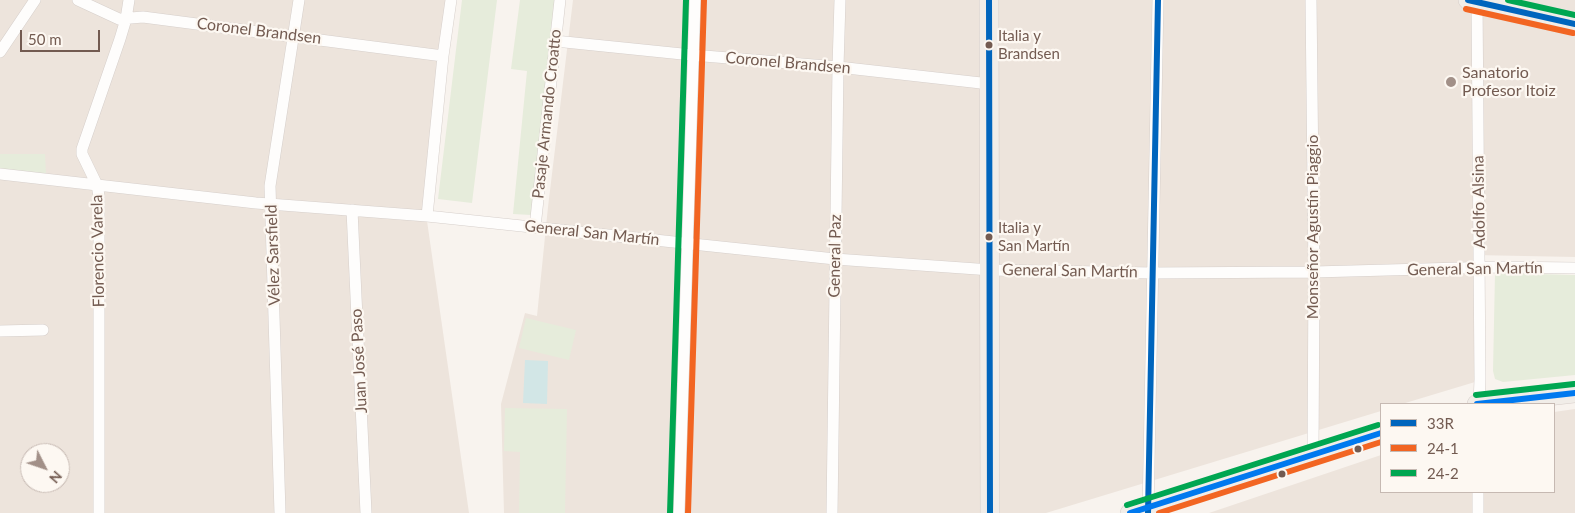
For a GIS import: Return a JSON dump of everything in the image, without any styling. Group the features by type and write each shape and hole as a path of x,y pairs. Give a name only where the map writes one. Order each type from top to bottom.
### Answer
{"main road":[{"path":"989,0 990,513"},
{"path":"1474,1 1575,24"},
{"path":"1487,403 1575,393"},
{"path":"1130,513 1148,510 1380,433"}],"street":[{"path":"0,52 34,0"},
{"name":"Coronel Brandsen","path":"78,0 119,19 143,17 443,56"},
{"name":"Florencio Varela","path":"99,513 99,196 97,186 82,154 82,144 126,19 129,0"},
{"name":"Vélez Sarsfield","path":"280,513 270,186 299,0"},
{"path":"428,216 443,56 451,0"},
{"name":"Pasaje Armando Croatto","path":"535,227 560,0"},
{"path":"679,513 694,0"},
{"name":"General Paz","path":"832,513 840,0"},
{"path":"1148,510 1158,0"},
{"name":"Monseñor Agustín Piaggio","path":"1311,0 1314,272 1313,454"},
{"name":"Adolfo Alsina","path":"1474,1 1479,268 1480,379 1478,403"},
{"name":"Coronel Brandsen","path":"555,41 838,67 990,84"},
{"name":"General San Martín","path":"0,174 199,198 428,216 836,259 991,270 1152,273 1575,268"},
{"name":"Juan José Paso","path":"352,210 366,513"},
{"path":"0,331 42,330"},
{"path":"1478,493 1478,513"}],"shaded area":[{"path":"0,0 450,0 425,207 469,513 0,513"},
{"path":"573,0 1575,0 1575,257 1474,255 1475,382 1405,403 1380,403 1380,411 1046,513 504,513 501,404 525,313 537,316"},
{"path":"525,360 548,361 547,404 523,403"},
{"path":"1575,409 1575,513 1209,513 1380,455 1380,493 1555,493 1555,412"}],"green space":[{"path":"462,0 497,0 472,203 438,199"},
{"path":"520,0 556,0 531,215 513,214 527,71 511,69"},
{"path":"0,154 45,154 46,174 0,169"},
{"path":"1495,273 1575,275 1575,375 1503,382 1495,379 1493,371"},
{"path":"526,318 576,330 569,360 519,348"},
{"path":"505,408 567,409 565,513 519,513 520,452 504,451"}],"transit line":[{"name":"24-2","path":"670,513 686,0"},
{"name":"24-1","path":"688,513 704,0"},
{"name":"33R","path":"989,0 990,513"},
{"name":"33R","path":"1148,513 1158,0"},
{"name":"33R","path":"1468,0 1575,24"},
{"name":"24-2","path":"1508,0 1575,15"},
{"name":"24-1","path":"1466,9 1573,33"},
{"name":"24-2","path":"1476,395 1574,384"},
{"path":"1486,403 1575,393"},
{"name":"24-2","path":"1127,505 1378,425"},
{"path":"1130,513 1380,433"},
{"name":"24-1","path":"1159,513 1380,442"}],"place":[{"name":"Italia y Brandsen","path":"989,45"},
{"name":"Sanatorio Profesor Itoiz","path":"1451,82"},
{"name":"Italia y San Martín","path":"989,237"}]}
